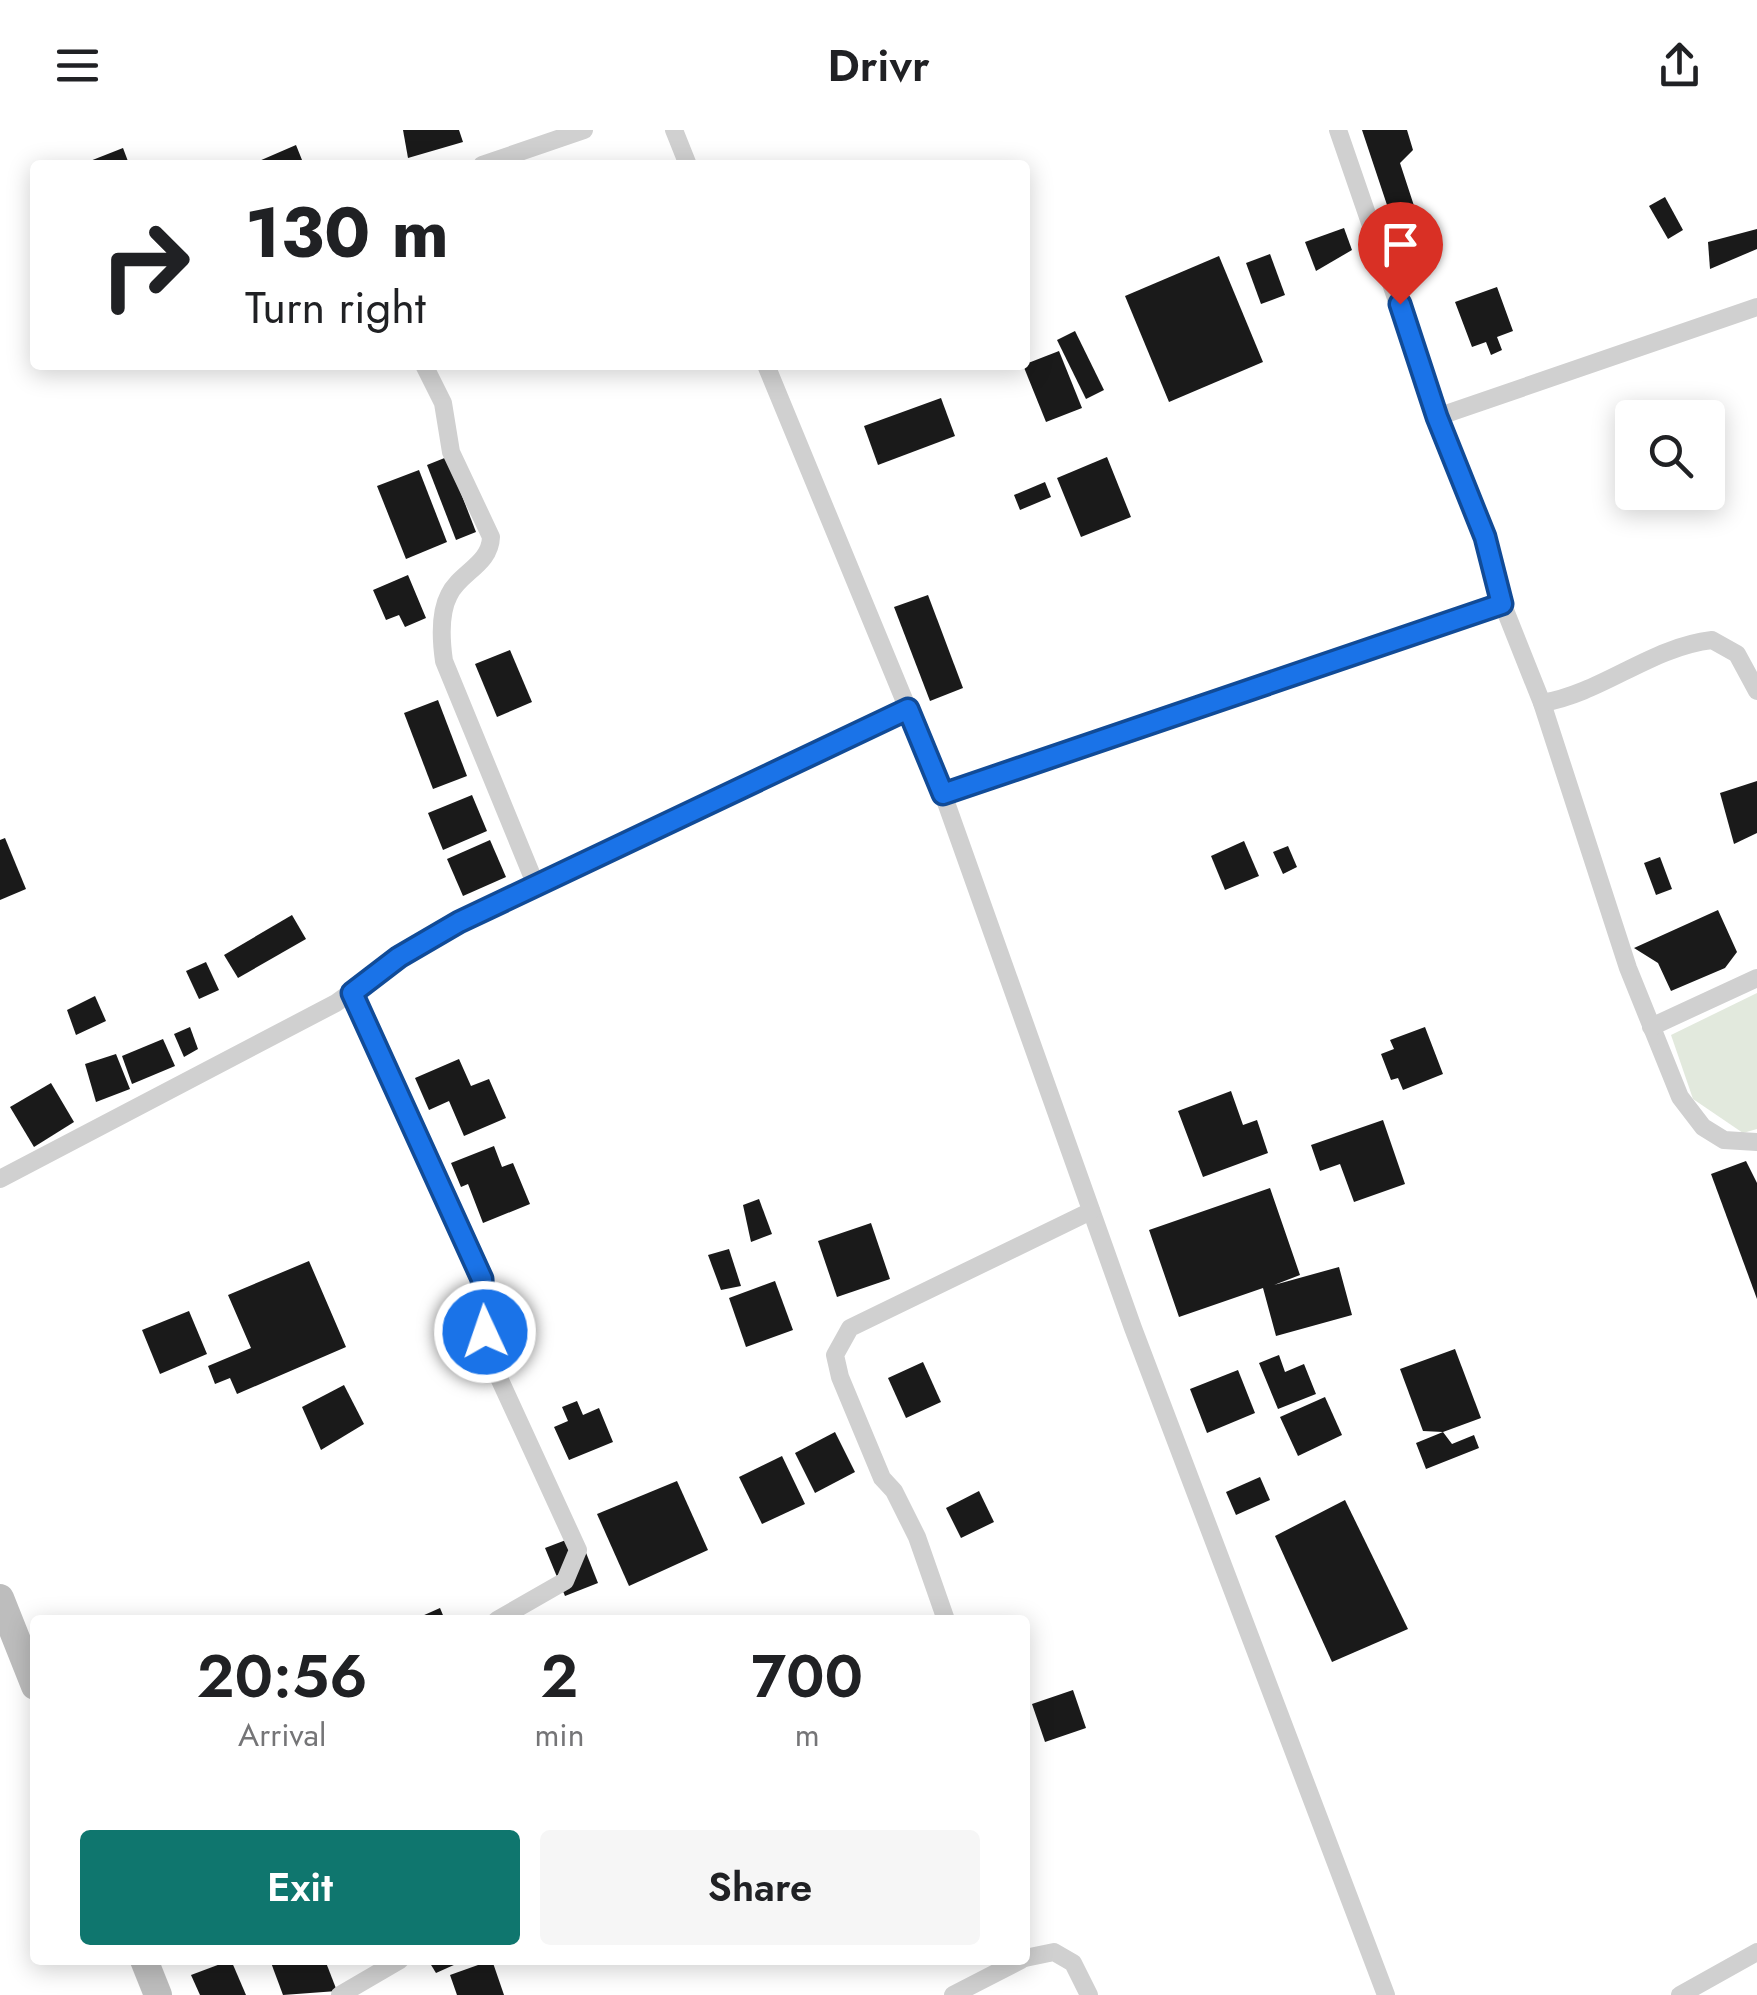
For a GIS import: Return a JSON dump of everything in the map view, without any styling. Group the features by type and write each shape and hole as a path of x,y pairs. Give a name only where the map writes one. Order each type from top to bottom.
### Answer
{"street":[{"path":"497,160 584,130"},
{"path":"674,130 686,160"},
{"path":"1338,130 1437,417 1485,537 1502,604 1542,704 1589,855 1680,1097 1703,1127 1724,1140 1757,1142"},
{"path":"1437,417 1757,307"},
{"path":"426,370 443,404 450,452 492,537 490,552 448,597 442,624 444,661 537,888"},
{"path":"768,370 943,794 1092,1211 1386,1995"},
{"path":"943,794 1502,604"},
{"path":"1542,704 1579,694 1644,661 1712,640 1737,654 1757,691"},
{"path":"0,1179 352,993 399,957 459,922 908,709"},
{"path":"1652,1028 1757,978"},
{"path":"352,993 482,1279 488,1354 578,1550 565,1580 506,1615"},
{"path":"944,1615 902,1505 868,1449 835,1355 850,1328 1092,1211"},
{"path":"0,1598 30,1673"},
{"path":"1030,1957 1054,1952 1072,1963 1089,1995"},
{"path":"1680,1995 1757,1952"},
{"path":"146,1965 158,1995"},
{"path":"340,1995 391,1965"},
{"path":"953,1995 1011,1965"}],"shaded area":[{"path":"1757,993 1757,1129 1743,1133 1693,1099 1671,1035"}],"building":[{"path":"403,130 459,130 463,142 408,158"},
{"path":"1362,130 1407,130 1413,150 1400,163 1418,218 1394,226"},
{"path":"296,145 302,160 261,160"},
{"path":"123,148 128,160 93,160"},
{"path":"1665,197 1683,230 1668,239 1649,206"},
{"path":"1344,228 1352,250 1316,271 1305,242"},
{"path":"1757,229 1757,249 1710,269 1708,242"},
{"path":"1270,254 1285,295 1261,304 1246,263"},
{"path":"1219,256 1263,362 1169,402 1125,296"},
{"path":"1497,287 1513,331 1497,337 1502,350 1491,355 1486,342 1472,347 1455,302"},
{"path":"1075,331 1104,390 1086,399 1057,340"},
{"path":"1059,351 1082,408 1046,422 1025,370 1030,370 1030,362"},
{"path":"941,398 955,436 878,465 864,426"},
{"path":"447,457 476,532 456,540 427,465"},
{"path":"1107,457 1131,517 1081,537 1057,478"},
{"path":"419,470 447,542 406,559 377,486"},
{"path":"1045,482 1051,497 1020,510 1014,495"},
{"path":"408,575 426,618 405,627 399,615 386,620 373,590"},
{"path":"928,595 963,688 930,701 894,607"},
{"path":"510,650 532,702 497,717 475,664"},
{"path":"438,700 467,776 433,789 404,713"},
{"path":"1757,781 1757,833 1734,844 1720,793"},
{"path":"472,795 487,831 443,850 428,813"},
{"path":"5,838 26,889 0,900 0,840"},
{"path":"490,840 506,877 463,896 447,859"},
{"path":"1244,841 1259,876 1225,890 1211,856"},
{"path":"1288,846 1297,867 1283,874 1273,852"},
{"path":"1660,857 1672,889 1656,895 1644,863"},
{"path":"1718,910 1737,952 1725,968 1671,991 1658,963 1634,948"},
{"path":"292,915 306,939 238,978 224,955"},
{"path":"206,962 219,990 199,999 186,971"},
{"path":"95,996 106,1021 76,1035 67,1010"},
{"path":"190,1027 198,1049 184,1057 174,1034"},
{"path":"1425,1027 1443,1074 1403,1090 1398,1078 1391,1080 1381,1054 1394,1049 1390,1040"},
{"path":"163,1039 175,1066 132,1084 122,1056"},
{"path":"116,1054 130,1089 96,1102 85,1064"},
{"path":"459,1059 471,1086 489,1079 506,1118 464,1136 449,1101 429,1110 415,1078"},
{"path":"51,1083 74,1122 34,1147 10,1107"},
{"path":"1231,1091 1243,1125 1257,1120 1268,1153 1203,1177 1178,1111"},
{"path":"1383,1120 1405,1184 1354,1202 1340,1164 1320,1171 1311,1145"},
{"path":"494,1146 502,1167 513,1163 530,1204 483,1223 468,1184 461,1187 451,1163"},
{"path":"1746,1161 1757,1183 1757,1299 1711,1174"},
{"path":"1270,1188 1300,1275 1274,1285 1339,1267 1352,1315 1276,1336 1263,1288 1179,1317 1149,1230"},
{"path":"759,1199 772,1234 751,1242 743,1205"},
{"path":"871,1223 890,1279 837,1297 818,1241"},
{"path":"729,1249 741,1286 721,1290 708,1255"},
{"path":"309,1261 346,1347 237,1394 230,1378 215,1384 208,1366 251,1348 228,1295"},
{"path":"775,1281 793,1330 746,1347 729,1298"},
{"path":"189,1311 207,1354 160,1374 142,1330"},
{"path":"1455,1349 1481,1418 1443,1432 1423,1431 1400,1369"},
{"path":"1279,1355 1285,1372 1304,1364 1316,1394 1278,1409 1259,1363"},
{"path":"923,1362 941,1402 906,1418 888,1378"},
{"path":"1238,1370 1255,1413 1207,1433 1190,1389"},
{"path":"344,1385 364,1424 321,1450 302,1407"},
{"path":"1325,1397 1342,1435 1298,1456 1280,1417"},
{"path":"577,1401 583,1415 599,1408 613,1442 569,1460 554,1427 568,1421 562,1407"},
{"path":"835,1432 855,1472 815,1493 795,1453"},
{"path":"1443,1432 1452,1444 1474,1435 1479,1448 1426,1469 1416,1443"},
{"path":"782,1456 805,1504 762,1524 739,1477"},
{"path":"1260,1477 1270,1500 1236,1515 1226,1492"},
{"path":"677,1481 708,1550 629,1586 597,1514"},
{"path":"979,1491 994,1522 961,1538 946,1508"},
{"path":"1345,1500 1408,1629 1332,1662 1275,1536"},
{"path":"579,1535 598,1583 565,1596 545,1548"},
{"path":"440,1608 443,1615 424,1615"},
{"path":"1073,1690 1086,1728 1045,1742 1032,1704"},
{"path":"218,1965 233,1965 246,1995 200,1995 191,1975"},
{"path":"272,1965 327,1965 337,1991 283,1995"},
{"path":"431,1965 454,1965 436,1973"},
{"path":"478,1965 494,1965 504,1995 457,1995 450,1975"}],"route":[{"path":"485,1332 482,1279 391,1070 352,993 399,957 459,922 551,882 908,709 943,794 1502,604 1485,537 1437,417 1400,304"}]}
